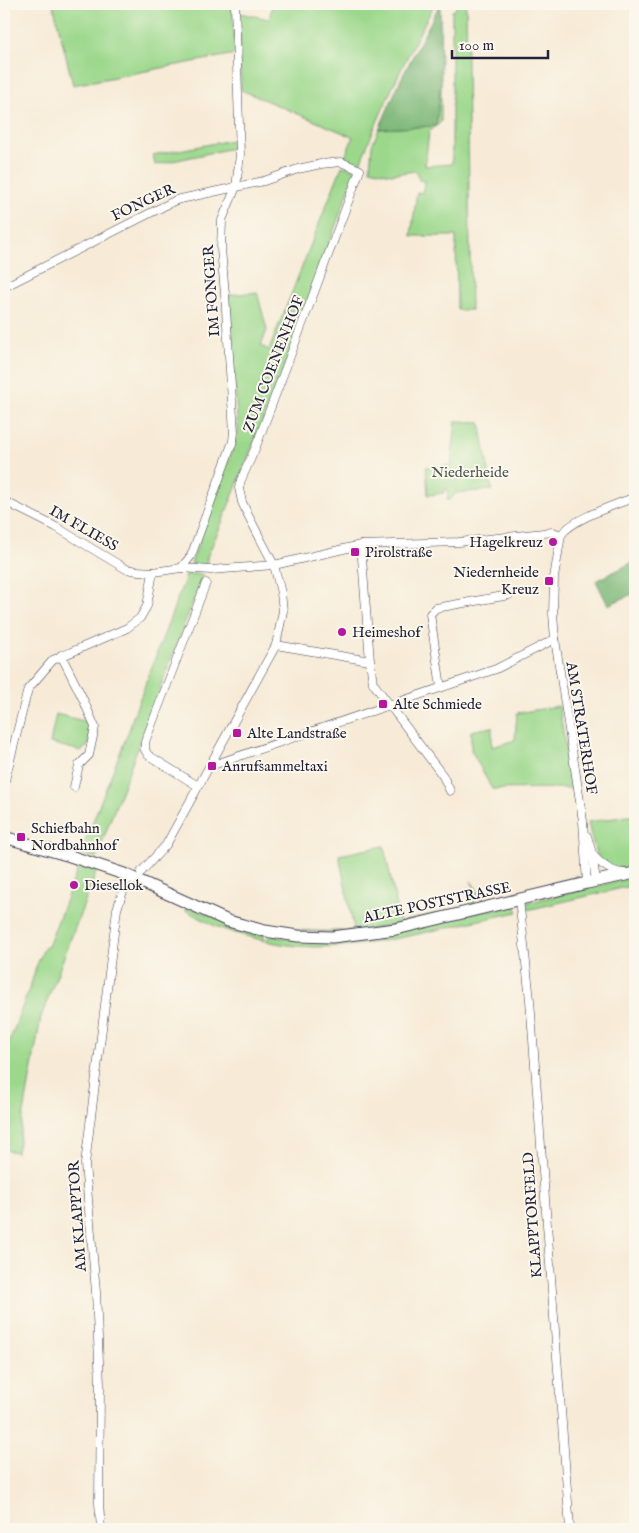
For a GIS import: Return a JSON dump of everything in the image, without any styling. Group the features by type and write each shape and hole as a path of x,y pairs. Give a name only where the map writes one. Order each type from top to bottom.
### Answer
{"street":[{"name":"IM FONGER","path":"181,568 191,556 233,441 234,432 221,241 222,220 236,187 240,155 235,4"},
{"name":"FONGER","path":"4,287 176,200 264,181 298,168 321,164 340,162 360,170"},
{"name":"ZUM COENENHOF","path":"274,565 242,502 239,488 240,480 255,449 360,170"},
{"path":"210,766 496,669 555,639 553,586 561,535 564,530 579,521 635,497"},
{"name":"IM FLIESS","path":"4,501 56,527 126,569 153,572"},
{"path":"4,784 28,689 53,660 127,628 140,618 146,606 153,572 181,568 211,570 274,565 361,545 459,542 553,532 561,535"},
{"path":"361,545 370,661 374,684 397,712 443,776 450,791"},
{"path":"137,875 166,846 276,645 283,611 281,592 274,565"},
{"path":"198,786 148,755 145,750 145,742 206,583"},
{"path":"442,687 430,614 436,608 509,595"},
{"name":"AM STRATERHOF","path":"555,639 592,882"},
{"path":"276,645 370,661"},
{"path":"61,656 95,727 89,755 80,765 74,786"},
{"name":"AM STRATERHOF","path":"583,821 592,853 592,882"},
{"name":"ALTE POSTSTRASSE","path":"4,837 137,875 195,907 228,921 265,931 298,936 332,937 396,929 635,872"},
{"path":"592,853 600,864 622,873 635,872"},
{"name":"AM KLAPPTOR","path":"101,1529 98,1503 100,1385 96,1292 85,1164 117,909 126,880 137,875"},
{"name":"KLAPPTORFELD","path":"518,899 530,1000 570,1529"}],"green space":[{"path":"53,4 232,4 235,54 73,85"},
{"path":"273,4 435,4 394,84 359,166 344,160 353,137 241,90 239,13 269,19"},
{"path":"440,4 441,82 436,126 379,129 400,81"},
{"path":"456,4 466,4 471,310 457,310 456,236 411,236 417,192 422,193 425,181 419,180 416,171 391,174 370,169 372,145 379,129 436,126 441,82 441,122 429,132 425,166 452,164 452,11 456,9"},
{"path":"237,139 237,147 155,165 153,155"},
{"path":"342,166 356,170 286,362 207,557 207,565 191,564 238,431 228,295 257,292 267,330 261,346 269,350"},
{"name":"Niederheide","path":"456,421 480,422 492,490 456,493 450,500 447,500 448,489 444,489 444,493 428,495 426,467 451,465"},
{"path":"635,561 635,593 608,605 596,581"},
{"path":"187,573 203,575 96,858 80,854 131,725"},
{"path":"559,706 572,788 492,789 471,750 471,731 492,727 492,747 515,740 517,713"},
{"path":"56,714 88,722 92,729 88,746 81,751 50,743"},
{"path":"635,815 635,867 612,867 605,863 596,852 588,822"},
{"path":"384,846 400,922 471,906 390,926 337,933 287,931 236,920 204,906 234,917 271,927 312,931 354,930 339,855"},
{"path":"77,864 97,870 41,1017 17,1152 4,1150 4,1056 36,967 45,946 48,947 78,868 76,867"},
{"path":"578,875 574,880 498,899 571,879"},
{"path":"635,877 635,885 523,911 526,903"},
{"path":"471,881 484,900 489,901 484,902 480,899"},
{"path":"468,887 475,895 475,903 471,906"},
{"path":"515,906 518,912 370,943 307,947 266,941 269,936 307,940"},
{"path":"187,907 264,935 265,941 215,926 185,910"}],"place":[{"name":"Hagelkreuz","path":"553,542"},
{"name":"Pirolstraße","path":"355,552"},
{"name":"Niedernheide Kreuz","path":"549,581"},
{"name":"Heimeshof","path":"342,632"},
{"name":"Alte Schmiede","path":"383,704"},
{"name":"Alte Landstraße","path":"237,733"},
{"name":"Anrufsammeltaxi","path":"212,766"},
{"name":"Schiefbahn Nordbahnhof","path":"21,837"},
{"name":"Diesellok","path":"74,885"}]}
